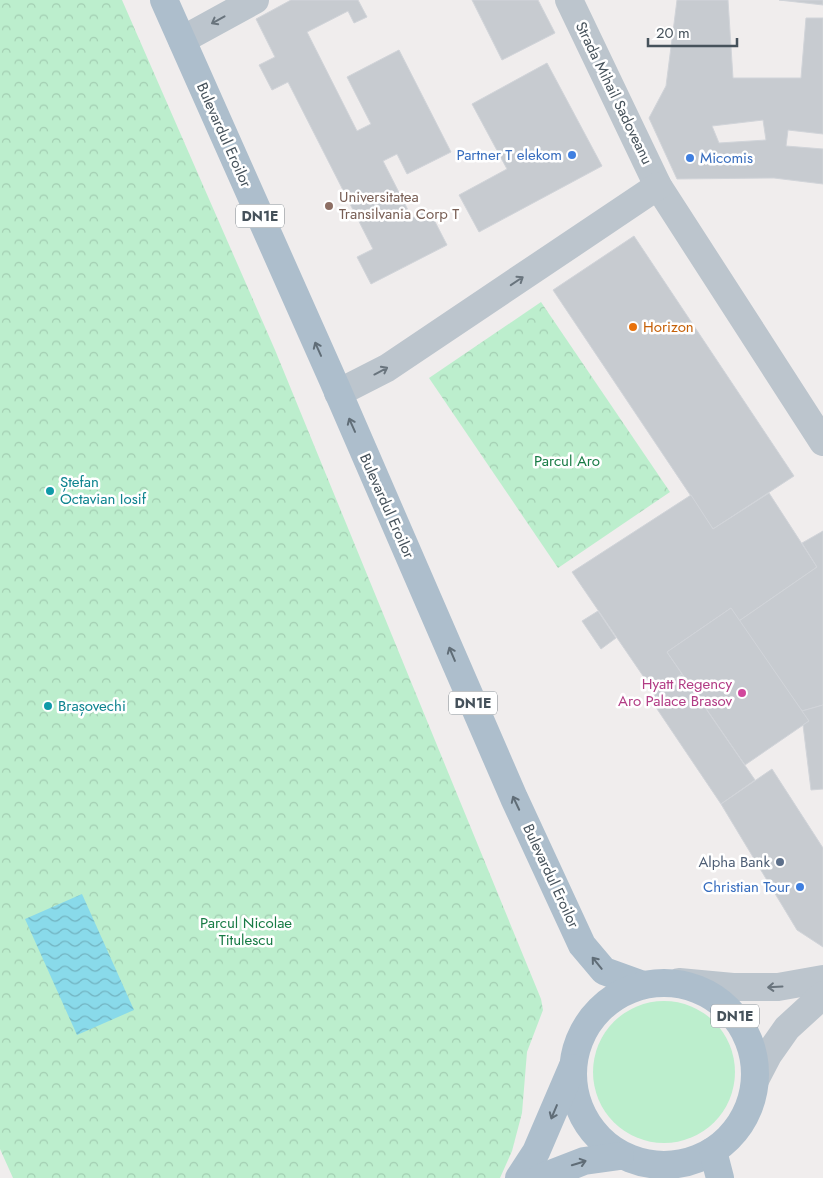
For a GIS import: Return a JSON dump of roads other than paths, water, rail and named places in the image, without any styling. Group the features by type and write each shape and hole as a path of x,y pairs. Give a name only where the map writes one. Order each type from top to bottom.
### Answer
{"main road":[{"name":"Bulevardul Eroilor","path":"164,0 514,798 582,945 604,971 640,984"},
{"name":"DN1E","path":"519,1178 536,1152 573,1067 579,1039 593,1015 614,996 640,984 659,981 679,982 704,991 726,1006 743,1026 753,1051 756,1078 750,1106 735,1131 713,1150 693,1161 672,1166 633,1166 584,1161 540,1178"},
{"name":"DN1E","path":"573,1067 575,1093 584,1118 601,1138 633,1166"},
{"path":"713,1150 720,1178"}],"street":[{"path":"182,40 255,0"},
{"name":"Strada Mihail Sadoveanu","path":"570,0 658,186 823,442"},
{"path":"649,216 658,186"},
{"path":"338,393 387,368 658,186"},
{"path":"679,982 733,987 778,987 823,979"},
{"path":"756,1078 768,1055 787,1028 823,995"}],"water":[{"path":"82,894 134,1010 77,1035 25,919"}],"place":[{"name":"Partner T elekom","path":"572,155"},
{"name":"Micomis","path":"690,158"},
{"name":"Universitatea Transilvania Corp T","path":"329,206"},
{"name":"Horizon","path":"633,327"},
{"name":"Ștefan Octavian Iosif","path":"50,491"},
{"name":"Hyatt Regency Aro Palace Brasov","path":"742,693"},
{"name":"Brașovechi","path":"48,706"},
{"name":"Alpha Bank","path":"780,862"},
{"name":"Christian Tour","path":"800,887"}],"park label":[{"name":"Parcul Aro","path":"567,461"},
{"name":"Parcul Nicolae Titulescu","path":"246,932"}]}
